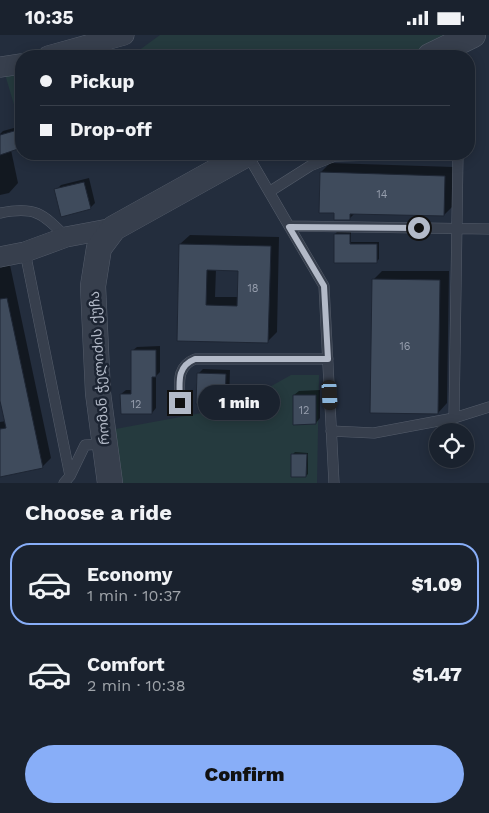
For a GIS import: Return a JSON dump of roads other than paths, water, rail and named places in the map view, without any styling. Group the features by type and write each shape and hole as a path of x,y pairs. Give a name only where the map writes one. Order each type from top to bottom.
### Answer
{"street":[{"path":"70,50 124,35"},
{"path":"442,50 473,35"},
{"path":"0,67 15,65"},
{"path":"0,257 25,252 66,237 114,228 236,160"},
{"name":"რომან ჭელიძის ქუჩა","path":"110,483 98,393 93,285 99,248 114,228"}],"lane":[{"path":"250,160 324,286 334,483"},
{"path":"269,192 310,166 325,160"},
{"path":"454,418 458,160"},
{"path":"0,213 19,209 33,211 48,219 66,237"},
{"path":"289,227 489,229"},
{"path":"25,252 67,480"},
{"path":"180,403 181,369 187,362 195,359 328,359"},
{"path":"331,431 374,433 454,418 489,407"},
{"path":"67,480 85,445 104,444"}]}
